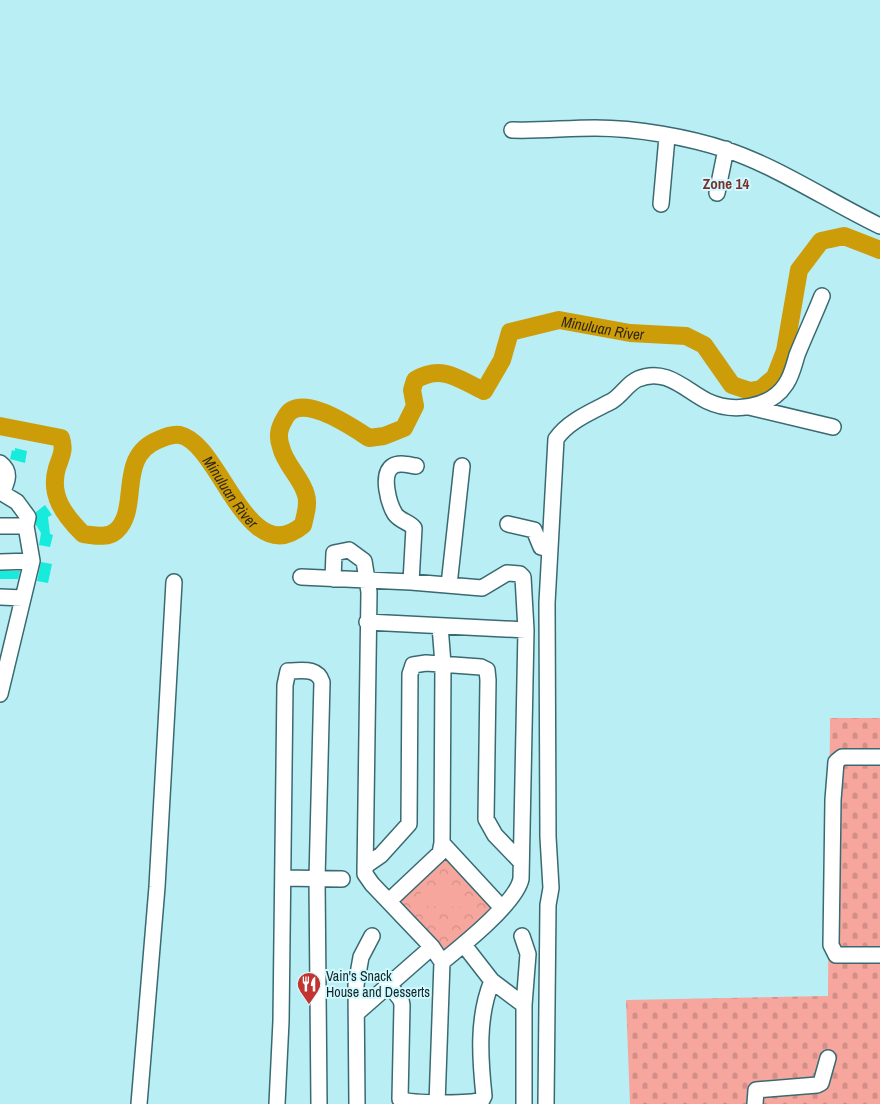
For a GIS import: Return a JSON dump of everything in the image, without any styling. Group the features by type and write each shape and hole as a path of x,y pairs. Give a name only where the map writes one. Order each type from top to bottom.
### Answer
{"street":[{"path":"512,130 549,131 595,128 631,130 726,150 760,163 880,226"},
{"path":"662,204 667,137"},
{"path":"717,192 726,150"},
{"path":"749,407 768,401 786,385 822,296"},
{"path":"546,1104 548,905 551,888 548,837 549,548 556,439 561,432 575,421 618,397 638,379 662,376 672,379 709,402 722,406 749,407 833,427"},
{"path":"0,463 6,470 8,479 1,493 22,507 28,517 26,526 32,561 23,598 7,633 0,694"},
{"path":"411,582 414,528 396,514 388,494 387,472 391,467 403,464 416,466"},
{"path":"449,585 462,466"},
{"path":"508,524 534,530 541,547 549,548"},
{"path":"0,526 26,526"},
{"path":"332,579 333,556 344,550 354,552 364,561 368,580 366,866 368,879 432,947 442,962 437,1104"},
{"path":"0,562 32,561"},
{"path":"301,577 411,582 482,588 507,572 520,574 525,582 526,630 520,886 502,908 464,945 442,962"},
{"path":"139,1104 156,897 174,582"},
{"path":"0,598 23,598"},
{"path":"368,622 526,630"},
{"path":"389,901 440,853 442,843 444,664 440,626"},
{"path":"366,866 381,854 409,824 411,668 426,663 481,666 488,674 486,819 495,835 521,862"},
{"path":"277,1104 281,1021 286,674 288,671 314,671 322,682 318,879 319,1104"},
{"path":"880,757 842,757 836,762 832,800 830,937 830,945 836,955 880,954"},
{"path":"442,843 502,908"},
{"path":"283,878 342,879"},
{"path":"357,1104 358,1012 356,985 361,958 372,936"},
{"path":"522,936 528,954 524,1006 524,1104"},
{"path":"464,945 492,981 524,1006"},
{"path":"358,1012 390,986 432,947"},
{"path":"390,986 401,1000 402,1005 400,1099 414,1104 478,1102 484,1096 481,1042 486,995 492,981"},
{"path":"754,1104 756,1090 817,1085 821,1083 828,1058"}],"green space":[{"path":"830,718 880,718 880,1104 630,1104 626,1000 828,996"},
{"path":"448,852 496,905 445,950 399,901"},
{"path":"421,885 465,886 464,907 421,906"}],"building":[{"path":"15,448 27,451 25,463 10,459 12,450 15,451"},
{"path":"45,505 52,515 48,517 50,534 53,535 50,547 39,545 41,533 36,525 36,512"},
{"path":"41,562 52,564 48,583 37,581"},
{"path":"0,571 20,571 18,579 0,579"}],"waterway":[{"name":"Minuluan River","path":"0,426 61,438 63,450 55,478 57,496 64,512 83,534 104,536 116,531 123,521 127,510 133,470 137,458 145,448 158,440 180,435 194,443 208,459 250,519 266,532 283,535 303,525 307,506 304,489 286,460 279,439 281,425 292,410 302,408 313,409 339,419 369,438 384,436 404,428 415,406 412,390 415,380 425,375 442,373 458,378 484,391 502,360 510,332 559,320 630,333 686,336 704,345 732,385 750,391 761,389 775,377 785,351 799,270 821,241 844,236 880,250"}],"place":[{"name":"Vain's Snack House and Desserts","path":"309,1005"}],"district":[{"name":"Zone 14","path":"726,183"}]}
